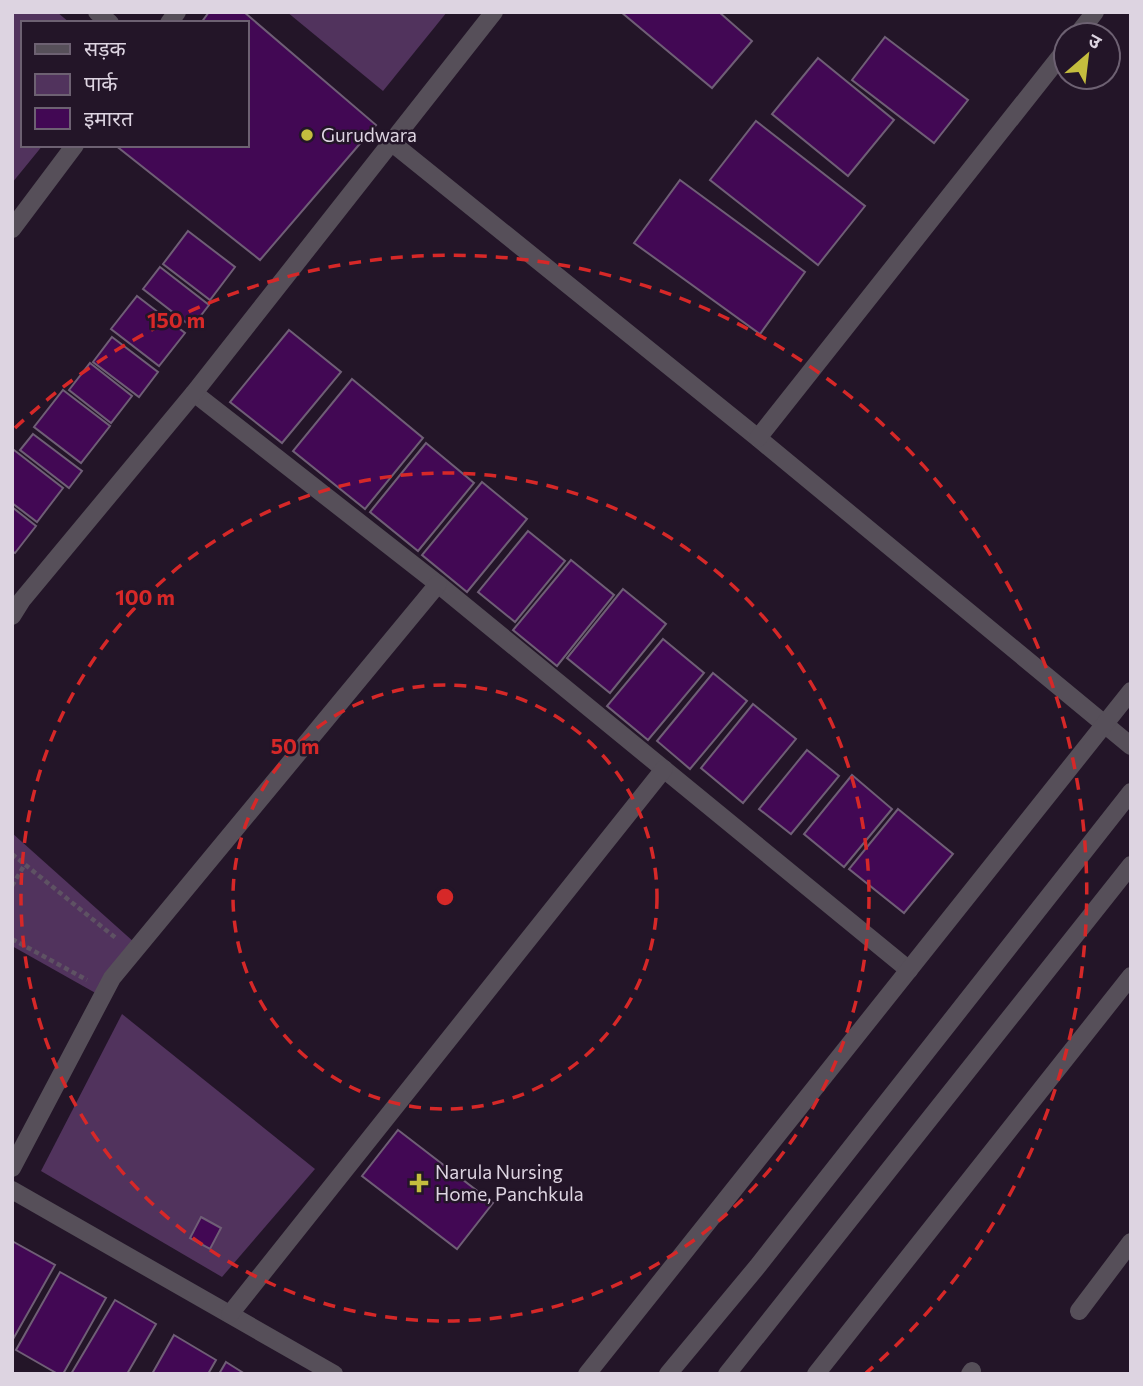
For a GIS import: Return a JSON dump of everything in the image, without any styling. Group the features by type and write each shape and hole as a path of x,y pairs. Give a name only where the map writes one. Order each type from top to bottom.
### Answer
{"street":[{"path":"12,616 22,600 194,393 494,12"},
{"path":"758,438 1052,67"},
{"path":"391,142 758,438 1131,746"},
{"path":"12,229 74,147"},
{"path":"194,393 438,584 909,970"},
{"path":"12,1168 112,978 438,584"},
{"path":"587,1374 1131,691"},
{"path":"230,1314 664,769"},
{"path":"667,1374 757,1267 1131,792"},
{"path":"727,1374 1131,864"},
{"path":"816,1374 1131,976"},
{"path":"12,1190 334,1374"},
{"path":"1079,1311 1131,1242"}],"path":[{"path":"12,854 118,940"},
{"path":"12,886 25,864"},
{"path":"12,939 97,985"}],"green space":[{"path":"12,12 57,12 68,21 21,21 21,147 41,147 12,183"},
{"path":"287,12 447,12 383,91"},
{"path":"12,833 135,943 99,995 12,946"},
{"path":"122,1014 315,1169 222,1277 41,1171"}],"building":[{"name":"Gurudwara","path":"209,12 244,12 376,125 260,260 118,147 248,147 248,21 202,21"},
{"path":"621,12 719,12 752,41 712,88"},
{"path":"885,37 968,100 934,143 852,80"},
{"path":"818,58 894,120 848,176 772,114"},
{"path":"756,121 865,206 818,265 710,180"},
{"path":"680,180 805,272 760,334 634,243"},
{"path":"188,231 235,267 210,300 163,264"},
{"path":"160,267 209,305 192,327 143,289"},
{"path":"137,296 185,333 159,366 111,329"},
{"path":"289,330 341,372 282,443 230,402"},
{"path":"112,337 158,372 139,397 93,362"},
{"path":"90,363 132,396 111,423 69,390"},
{"path":"352,379 423,438 365,509 293,451"},
{"path":"63,390 110,426 81,463 34,427"},
{"path":"33,434 82,471 69,488 20,450"},
{"path":"426,443 474,483 418,551 370,512"},
{"path":"14,450 63,488 37,522 12,503"},
{"path":"482,482 527,519 467,592 422,555"},
{"path":"12,507 36,526 15,553 12,551"},
{"path":"528,531 565,561 515,622 478,592"},
{"path":"571,560 614,595 557,666 513,630"},
{"path":"623,589 666,624 610,693 567,658"},
{"path":"663,639 704,673 648,740 607,706"},
{"path":"713,673 747,701 690,769 657,741"},
{"path":"753,704 796,739 743,803 701,768"},
{"path":"807,750 839,776 791,834 759,809"},
{"path":"852,775 892,809 844,867 804,834"},
{"path":"898,809 953,854 904,913 849,869"},
{"path":"398,1130 493,1203 457,1249 362,1176"},
{"path":"201,1217 221,1228 210,1249 190,1238"},
{"path":"12,1241 55,1265 12,1341"},
{"path":"60,1272 106,1298 63,1374 58,1374 16,1350"},
{"path":"115,1300 156,1324 127,1374 71,1374"},
{"path":"174,1335 216,1360 208,1374 152,1374"},
{"path":"226,1362 245,1374 219,1374"}],"place":[{"name":"Gurudwara","path":"307,135"},
{"name":"Narula Nursing Home, Panchkula","path":"419,1183"}]}
